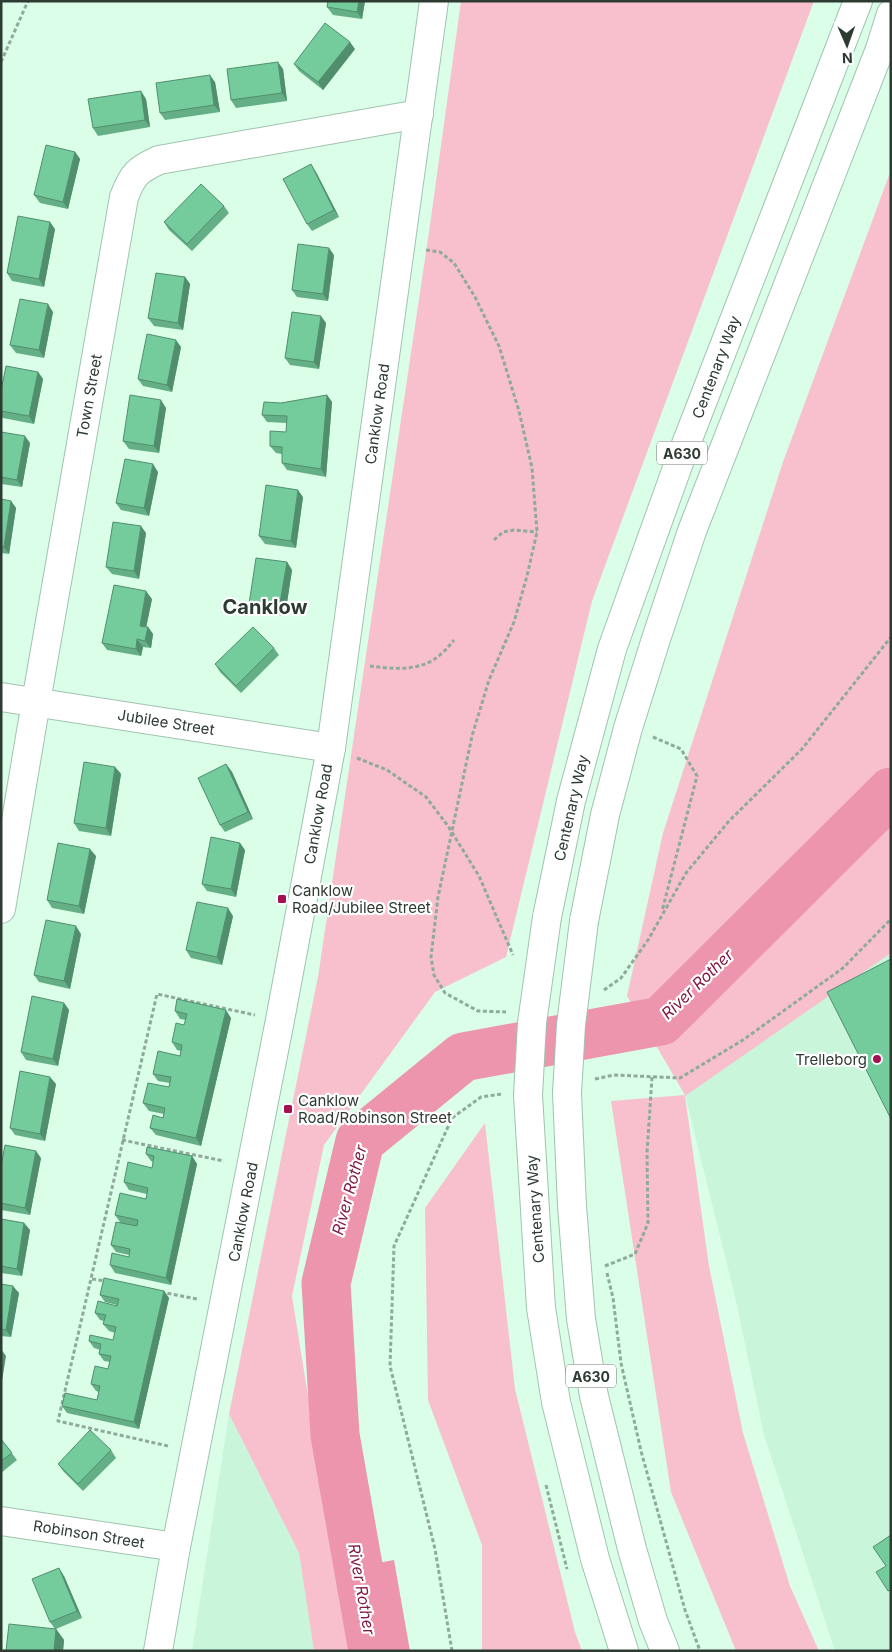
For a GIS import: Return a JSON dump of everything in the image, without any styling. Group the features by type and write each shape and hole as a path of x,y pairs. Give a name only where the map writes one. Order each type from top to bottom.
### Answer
{"main road":[{"name":"Canklow Road","path":"158,1651 176,1547 280,1020 330,748 420,114 434,1"},
{"name":"Centenary Way","path":"624,1651 595,1559 556,1402 541,1308 519,1094 532,1023 546,918 571,801 612,649 681,457 858,1"},
{"name":"A630","path":"664,1651 653,1622 632,1549 594,1396 581,1319 572,1206 576,1086 571,1025 584,921 605,816 628,728 656,638 692,532 880,49 891,14"},
{"name":"Town Street","path":"1,909 124,197 131,181 142,168 160,160 420,114"},
{"name":"Jubilee Street","path":"1,697 330,748"},
{"name":"Robinson Street","path":"1,1521 176,1547"}],"path":[{"path":"1,62 28,1"},
{"path":"494,540 503,532 514,530 537,532"},
{"path":"343,662 397,669 423,665 440,656 454,640"},
{"path":"651,745 655,729"},
{"path":"653,737 681,749 697,776 661,916"},
{"path":"330,748 387,770 426,796 448,826 479,876 514,959"},
{"path":"576,1086 614,1075 680,1078 743,1040 843,968 891,919"},
{"path":"195,1452 58,1421 157,994 280,1020"},
{"path":"605,1266 635,1254 648,1223 647,1153 652,1077"},
{"path":"452,1651 435,1549 390,1366 394,1246 452,1118 481,1097 519,1094"},
{"path":"122,1140 252,1166"},
{"path":"602,1259 613,1298 621,1363 641,1451 685,1610 700,1651"},
{"path":"92,1279 111,1282"},
{"path":"158,1291 224,1304"}],"shaded area":[{"path":"461,1 814,1 592,601 506,957 435,992 324,1145 292,1296 315,1440 340,1570 352,1651 314,1651 299,1553 229,1414 318,977 429,232"},
{"path":"891,170 891,953 685,1096 709,1266 743,1433 790,1586 819,1651 736,1651 671,1492 611,1101 685,1095 627,996 663,833 783,462"},
{"path":"891,953 891,1651 835,1651 764,1435 736,1301 685,1095"},
{"path":"485,1123 515,1389 575,1632 582,1651 482,1651 482,1545 428,1400 425,1208"},
{"path":"229,1414 299,1553 314,1651 192,1651"}],"water":[{"path":"394,1560 410,1651 352,1651 340,1570"}],"building":[{"path":"328,1 359,1 357,12 327,7"},
{"path":"325,23 350,42 318,82 294,64"},
{"path":"278,62 282,93 231,100 227,69"},
{"path":"210,75 214,105 160,113 156,83"},
{"path":"141,91 145,120 93,128 88,99"},
{"path":"46,145 75,152 63,202 34,195"},
{"path":"311,164 334,210 307,224 283,179"},
{"path":"201,184 224,206 187,244 164,222"},
{"path":"18,216 50,222 39,279 7,273"},
{"path":"298,244 329,248 323,294 292,290"},
{"path":"156,273 185,277 178,323 148,318"},
{"path":"20,299 48,304 39,350 10,345"},
{"path":"292,312 321,316 314,362 285,358"},
{"path":"147,334 176,340 167,385 138,379"},
{"path":"6,366 38,372 29,416 1,411 1,391"},
{"path":"130,395 161,400 154,446 123,441"},
{"path":"327,395 321,469 282,463 282,447 270,446 270,431 286,432 287,416 262,415 264,402 281,403"},
{"path":"1,432 25,436 17,480 1,477"},
{"path":"125,459 153,464 144,508 116,503"},
{"path":"266,485 298,490 291,541 259,536"},
{"path":"1,499 11,501 4,547 1,547"},
{"path":"113,522 141,526 134,571 106,567"},
{"path":"256,558 287,562 279,609 249,604"},
{"path":"114,585 146,591 140,626 148,627 145,641 137,639 136,649 102,643"},
{"path":"253,627 274,648 236,686 215,664"},
{"path":"84,762 115,767 106,828 74,823"},
{"path":"226,764 248,812 220,825 198,778"},
{"path":"211,837 240,843 231,889 202,884"},
{"path":"58,843 90,849 79,906 47,900"},
{"path":"197,902 228,908 217,957 186,950"},
{"path":"46,920 76,926 64,981 34,975"},
{"name":"Trelleborg","path":"891,959 891,1119 827,992"},
{"path":"32,996 64,1003 53,1059 21,1052"},
{"path":"177,999 226,1010 196,1138 150,1128 153,1115 163,1118 165,1108 143,1103 148,1083 169,1087 171,1077 153,1074 158,1051 180,1056 182,1045 172,1042 176,1023 184,1025 187,1014 175,1011"},
{"path":"20,1071 50,1077 40,1134 10,1128"},
{"path":"5,1145 36,1151 25,1208 1,1203 1,1166"},
{"path":"147,1147 192,1156 166,1278 110,1265 112,1253 129,1257 130,1249 111,1245 116,1222 137,1226 138,1220 115,1215 120,1193 146,1199 148,1188 124,1182 128,1162 152,1168 154,1156 146,1154"},
{"path":"1,1219 24,1223 17,1269 1,1266"},
{"path":"104,1278 164,1291 134,1422 62,1406 65,1393 97,1400 100,1386 91,1384 95,1366 108,1369 111,1356 99,1354 101,1344 89,1341 90,1335 113,1340 116,1327 103,1324 106,1315 95,1313 98,1301 117,1306 119,1299 100,1295"},
{"path":"1,1284 13,1286 6,1330 1,1329"},
{"path":"90,1430 111,1450 78,1484 58,1464"},
{"path":"1,1439 12,1453 1,1461"},
{"path":"891,1535 891,1590 888,1591 876,1572 886,1566 873,1547"},
{"path":"59,1568 77,1611 50,1622 32,1579"},
{"path":"9,1624 56,1629 54,1651 6,1651"}],"waterway":[{"name":"River Rother","path":"373,1651 335,1435 326,1283 360,1141 463,1057 661,1021 891,792"}],"place":[{"name":"Canklow Road/Jubilee Street","path":"282,899"},
{"name":"Trelleborg","path":"877,1059"},
{"name":"Canklow Road/Robinson Street","path":"288,1109"}],"district":[{"name":"Canklow","path":"265,607"}]}
